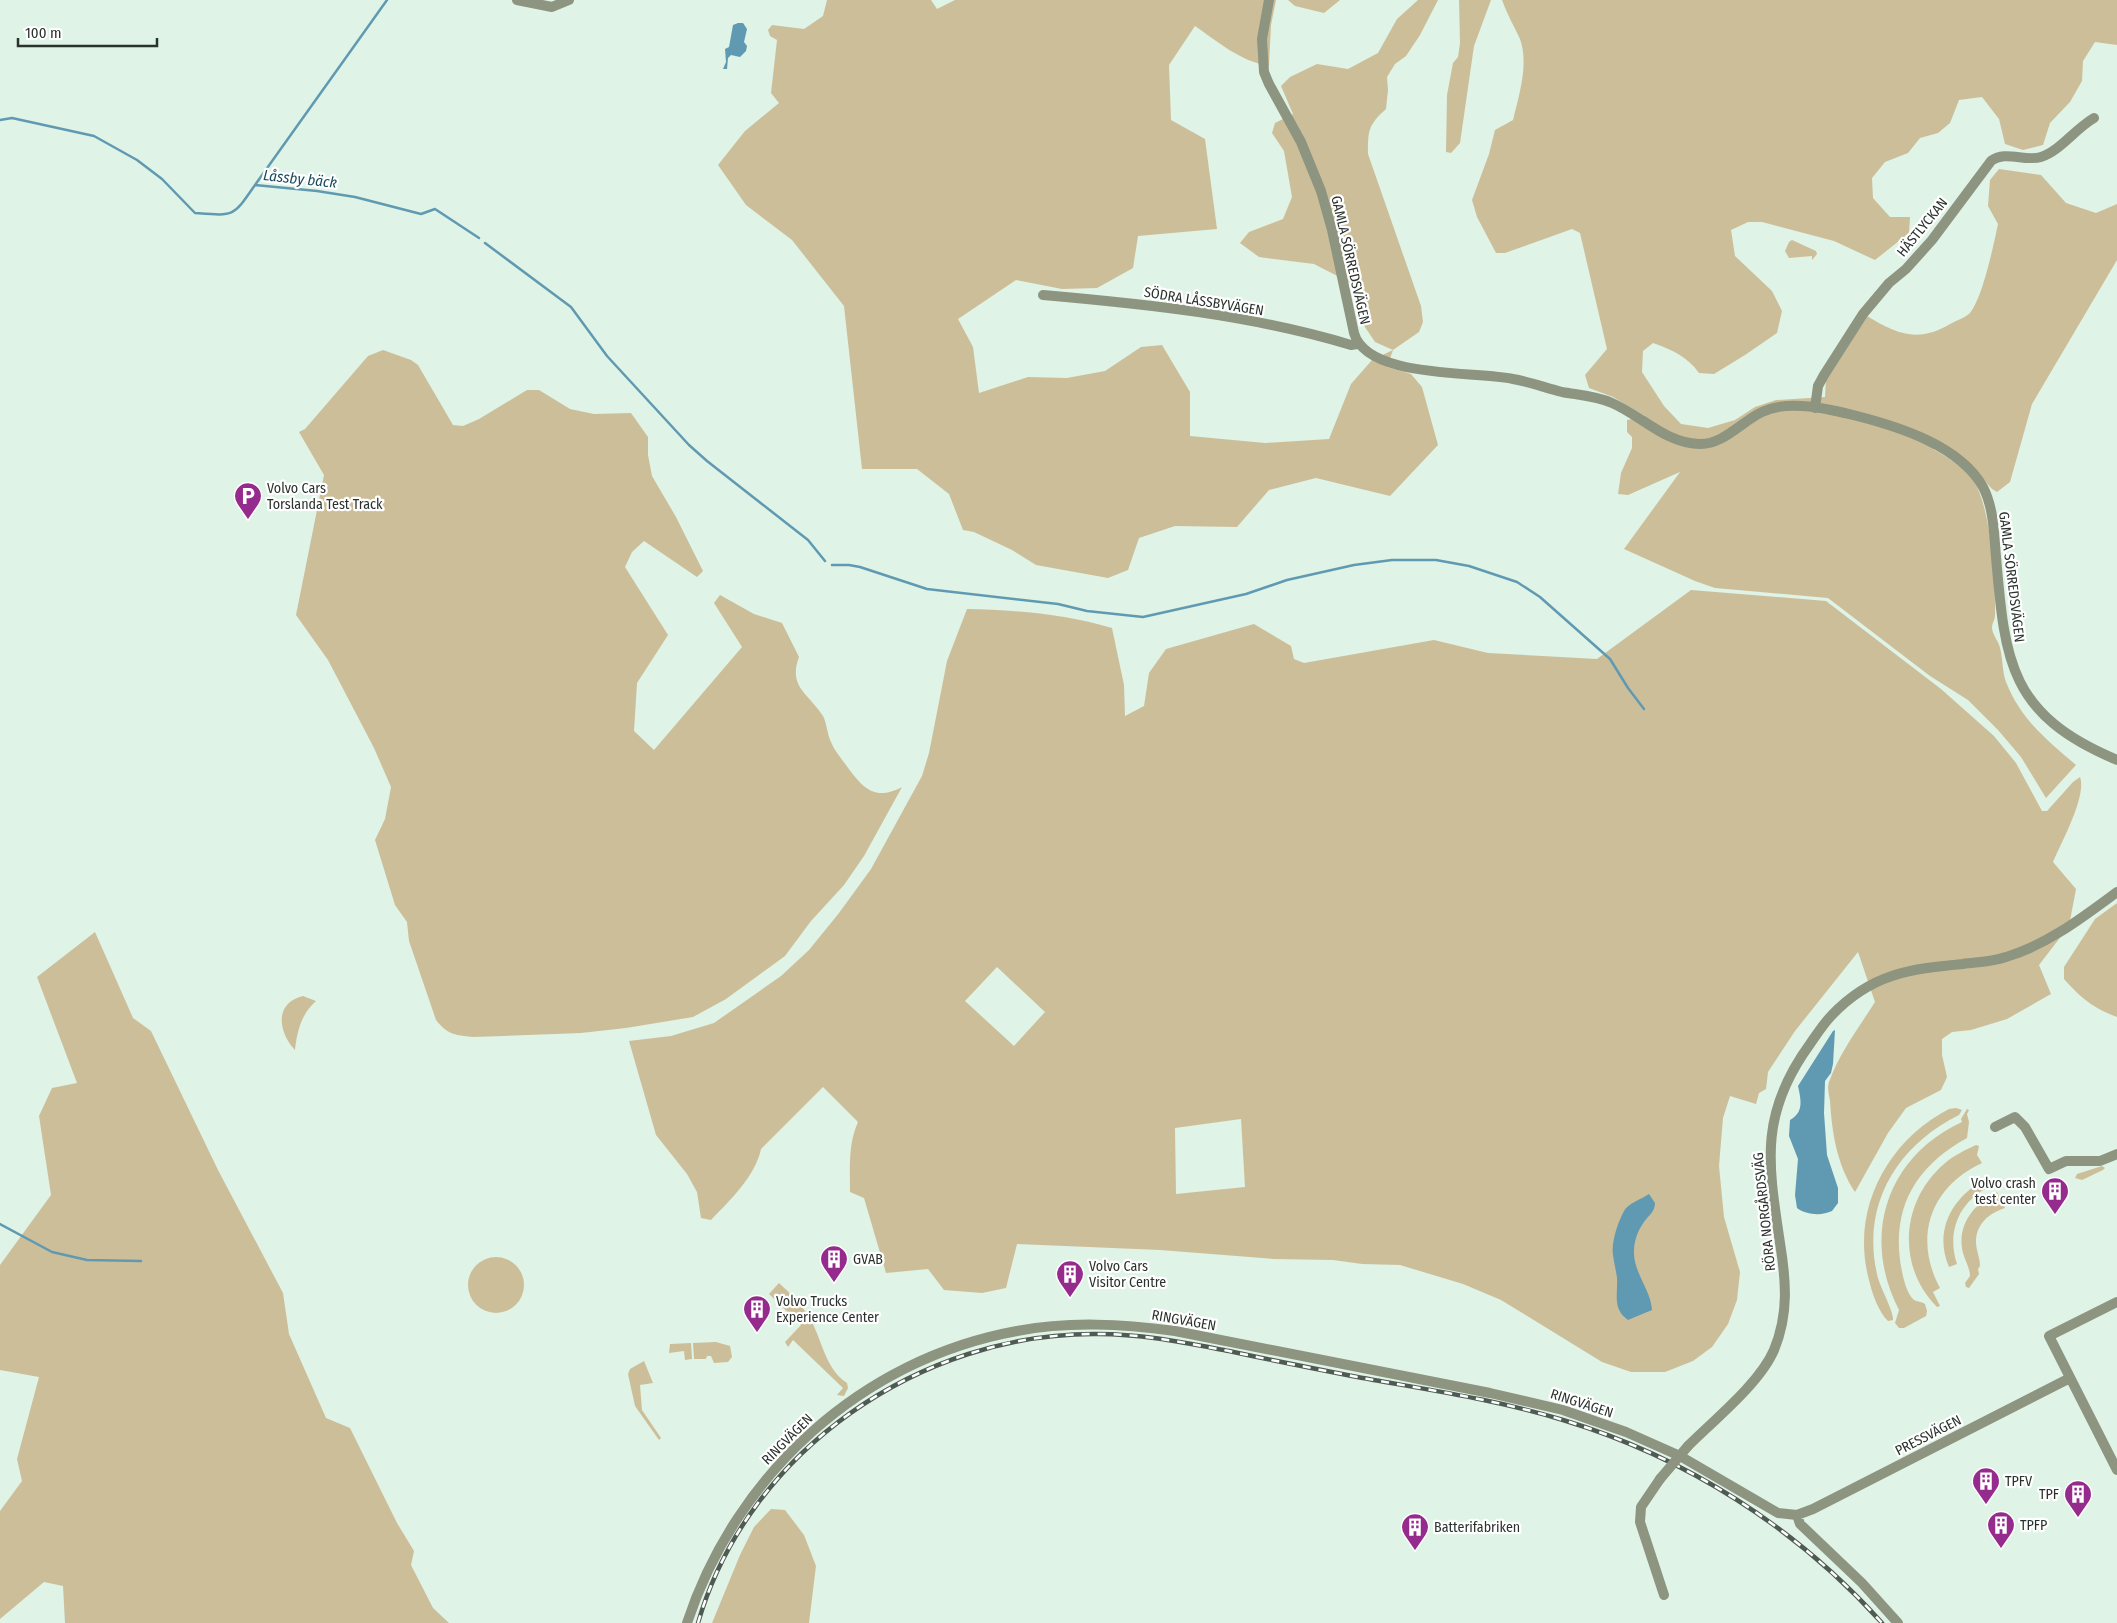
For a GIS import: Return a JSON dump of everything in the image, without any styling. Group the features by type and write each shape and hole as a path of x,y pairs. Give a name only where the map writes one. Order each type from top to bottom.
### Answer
{"street":[{"path":"517,0 552,7 569,0"},
{"name":"GAMLA SÖRREDSVÄGEN","path":"1269,0 1262,39 1264,72 1301,142 1321,191 1332,230 1357,344 1370,353 1409,368 1431,372 1511,378 1604,400 1680,442 1709,443 1721,438 1764,411 1790,407 1815,408 1855,416 1920,436 1954,457 1976,476 1984,490 1990,510 2003,630 2016,676 2031,700 2057,727 2077,742 2117,759"},
{"name":"HÄSTLYCKAN","path":"1815,408 1818,386 1864,314 1889,283 1906,269 1932,240 1991,161 2002,156 2036,159 2058,148 2080,126 2094,118"},
{"name":"SÖDRA LÅSSBYVÄGEN","path":"1043,295 1152,306 1306,331 1351,345 1357,344"},
{"name":"RÖRA NORGÅRDSVÄG","path":"1664,1595 1640,1522 1641,1507 1660,1479 1688,1446 1753,1381 1773,1353 1779,1338 1784,1313 1786,1286 1770,1167 1773,1125 1778,1101 1789,1077 1830,1017 1863,988 1892,975 1913,969 1986,962 2006,958 2031,948 2053,936 2117,892"},
{"path":"1995,1128 2015,1117 2025,1127 2049,1168 2066,1161 2100,1160 2117,1154"},
{"path":"2117,1302 2049,1336 2117,1470"},
{"name":"RINGVÄGEN","path":"687,1623 707,1573 738,1516 770,1474 816,1428 840,1408 876,1383 924,1360 986,1338 1053,1326 1117,1325 1175,1331 1523,1400 1595,1420 1649,1442 1717,1476 1778,1513 1797,1515"},
{"name":"PRESSVÄGEN","path":"1797,1515 2070,1378"},
{"path":"1797,1515 1800,1524 1862,1583 1898,1623"}],"shaded area":[{"path":"827,0 931,0 937,9 955,0 1276,0 1271,25 1269,66 1248,60 1195,26 1169,65 1171,120 1205,139 1217,229 1138,236 1133,268 1097,288 1062,289 1016,280 958,319 973,347 979,393 1028,377 1067,378 1105,371 1141,347 1162,345 1190,392 1190,436 1265,443 1329,439 1351,384 1372,360 1393,350 1387,367 1411,374 1422,387 1438,445 1390,496 1316,478 1269,490 1237,527 1175,526 1139,538 1128,570 1108,578 1036,565 1012,550 974,532 963,530 949,494 917,469 862,469 844,306 792,240 746,205 718,165 745,131 779,103 771,93 777,40 770,36 768,30 772,25 804,29 823,16"},
{"path":"1288,0 1340,0 1324,13 1295,6"},
{"path":"1418,0 1438,0 1420,35 1406,56 1395,64 1387,77 1386,109 1372,124 1368,140 1368,154 1421,306 1423,322 1419,332 1393,350 1375,342 1361,321 1351,283 1314,264 1259,257 1240,243 1249,232 1283,219 1292,197 1284,151 1272,133 1275,123 1293,114 1281,86 1290,77 1317,64 1348,69 1378,53 1397,19"},
{"path":"1459,0 1491,0 1474,46 1460,143 1451,153 1446,152 1447,95 1453,63 1458,57 1460,43"},
{"path":"1502,0 2117,0 2117,45 2095,42 2083,61 2082,81 2070,102 2050,123 2043,145 2023,150 2005,144 1999,119 1982,97 1959,100 1950,123 1938,133 1920,138 1908,153 1885,162 1872,178 1873,198 1890,217 1910,217 1909,233 1875,260 1834,241 1762,222 1748,222 1731,230 1735,256 1772,291 1782,311 1777,333 1714,374 1699,373 1679,354 1653,343 1643,351 1642,372 1664,406 1681,424 1708,428 1735,420 1755,407 1776,400 1825,397 1826,380 1867,316 1899,332 1919,335 1940,329 1969,314 1983,285 1998,224 1988,206 1990,180 1999,169 2041,175 2066,203 2096,213 2117,204 2117,260 2032,404 2010,482 1997,492 1979,474 1941,443 1933,449 1966,472 1974,482 1985,509 1995,586 1995,616 1992,630 2002,656 2006,682 2027,718 2045,738 2076,765 2046,798 2021,757 1998,730 1968,700 1930,676 1828,598 1715,588 1624,549 1680,472 1628,495 1618,494 1621,473 1632,448 1632,437 1627,432 1627,420 1645,416 1613,397 1589,388 1585,375 1607,349 1580,233 1572,229 1505,253 1496,253 1477,217 1472,200 1489,154 1495,130 1513,120 1522,80 1523,49"},
{"path":"1792,240 1816,251 1817,254 1812,260 1812,256 1789,258 1785,251"},
{"path":"383,350 411,360 418,365 453,425 463,426 479,419 527,390 539,390 570,409 594,414 631,413 648,437 648,455 652,476 676,517 703,571 697,577 644,541 632,552 625,567 668,635 637,683 634,731 654,750 742,647 714,603 720,595 754,614 782,623 799,657 796,667 798,683 823,716 834,748 863,786 876,792 884,793 902,787 864,856 844,885 811,921 785,956 726,999 693,1017 581,1033 473,1037 452,1033 444,1029 436,1020 409,941 407,922 395,905 375,840 385,819 391,787 374,748 328,660 296,615 324,475 299,432 305,429 368,356"},
{"path":"1691,590 1826,601 1941,689 1994,736 2016,763 2042,811 2047,811 2073,782 2080,777 2080,796 2077,807 2053,862 2076,889 2069,926 2039,965 2051,994 2007,1019 1971,1030 1952,1032 1942,1039 1942,1055 1947,1077 1941,1090 1906,1108 1888,1133 1855,1192 1844,1171 1836,1148 1828,1086 1844,1051 1875,1002 1858,952 1795,1031 1768,1072 1766,1089 1759,1093 1756,1104 1730,1096 1723,1118 1719,1166 1724,1217 1740,1272 1737,1300 1728,1324 1712,1347 1693,1361 1665,1372 1631,1372 1602,1362 1501,1300 1463,1284 1400,1265 1362,1264 1333,1260 1274,1259 1160,1250 1017,1244 1006,1288 982,1293 944,1290 928,1269 886,1273 864,1198 850,1192 851,1147 858,1122 823,1087 761,1149 753,1169 741,1188 711,1220 701,1218 697,1192 687,1174 656,1135 629,1041 671,1036 714,1023 781,976 809,950 839,913 871,869 922,776 929,753 947,661 967,609 1004,610 1040,614 1076,619 1112,628 1124,685 1125,716 1144,706 1149,673 1166,649 1254,624 1291,646 1294,659 1304,663 1434,640 1488,653 1597,659","holes":["997,967 1045,1012 1014,1046 965,1001","1241,1119 1245,1187 1176,1194 1175,1128"]},
{"path":"2117,903 2117,1017 2094,1006 2076,992 2064,979 2064,967 2095,919"},
{"path":"95,932 133,1018 151,1031 218,1170 283,1293 289,1334 326,1418 350,1428 397,1523 414,1551 411,1565 433,1608 449,1623 65,1623 63,1586 44,1582 0,1619 0,1511 22,1481 17,1459 39,1377 0,1370 0,1265 51,1195 39,1116 52,1088 77,1083 37,977"},
{"path":"303,996 316,1001 303,1017 295,1050 289,1043 282,1027 283,1011 287,1005"},
{"path":"1956,1108 1962,1110 1959,1115 1937,1128 1918,1143 1902,1160 1889,1180 1880,1201 1874,1224 1873,1248 1878,1279 1893,1316 1893,1320 1888,1321 1878,1307 1874,1296 1864,1254 1865,1228 1870,1204 1879,1180 1891,1159 1908,1139 1927,1123 1949,1109"},
{"path":"1967,1109 1969,1110 1967,1114 1969,1122 1967,1138 1935,1161 1922,1174 1905,1204 1899,1240 1902,1270 1906,1287 1911,1296 1914,1300 1925,1304 1927,1311 1926,1316 1904,1328 1899,1328 1895,1323 1899,1310 1888,1282 1882,1255 1882,1228 1888,1202 1899,1178 1915,1156 1936,1137 1962,1122 1961,1119"},
{"path":"1976,1145 1979,1146 1977,1155 1982,1163 1964,1173 1950,1186 1939,1200 1931,1216 1928,1233 1928,1251 1932,1269 1940,1288 1933,1292 1940,1306 1937,1307 1924,1291 1915,1273 1910,1254 1909,1235 1912,1215 1929,1179 1944,1164 1959,1153"},
{"path":"2102,1166 2105,1168 2103,1170 2082,1180 2075,1178 2077,1174"},
{"path":"1988,1178 1991,1186 1971,1199 1958,1218 1953,1240 1957,1264 1949,1267 1943,1240 1949,1215 1965,1194"},
{"path":"1997,1192 2005,1208 1984,1220 1978,1230 1976,1242 1980,1263 1979,1274 1969,1288 1966,1287 1965,1283 1970,1273 1963,1253 1962,1233 1974,1209"},
{"path":"496,1257 507,1259 516,1265 522,1274 524,1285 522,1296 516,1305 507,1311 496,1313 485,1311 476,1305 470,1296 468,1285 470,1274 476,1265 485,1259"},
{"path":"779,1283 795,1298 808,1315 828,1361 839,1377 847,1383 848,1388 844,1396 837,1395 843,1388 793,1340 788,1347 785,1342 801,1325 769,1294"},
{"path":"716,1342 730,1346 732,1357 728,1362 714,1363 711,1356 707,1356 706,1359 694,1359 693,1343"},
{"path":"691,1343 692,1359 685,1360 684,1351 669,1353 670,1344"},
{"path":"644,1361 653,1383 640,1385 642,1410 661,1438 659,1440 635,1406 628,1374 630,1369"},
{"path":"804,1416 809,1417 811,1422 804,1431 799,1432 795,1430 794,1426"},
{"path":"771,1509 785,1510 804,1535 816,1566 809,1623 712,1623 740,1555 754,1527"}],"water":[{"path":"743,23 747,29 744,42 747,46 746,51 740,57 731,55 728,58 727,69 723,69 726,62 725,49 729,47 733,25"},
{"path":"1835,1030 1833,1064 1831,1073 1825,1081 1824,1113 1827,1155 1838,1188 1838,1203 1832,1211 1824,1214 1814,1214 1797,1208 1795,1195 1798,1159 1789,1136 1790,1120 1798,1113 1800,1105 1798,1086"},
{"path":"1649,1194 1655,1206 1638,1232 1634,1259 1649,1295 1652,1310 1628,1320 1623,1316 1618,1306 1617,1278 1613,1255 1614,1238 1617,1226 1626,1208"}],"waterway":[{"path":"255,185 387,0"},
{"name":"Låssby bäck","path":"0,120 12,118 94,136 137,160 162,179 195,213 226,214 232,212 237,209 255,185 355,197 421,214 435,209 479,238"},
{"path":"485,243 571,307 607,356 689,445 808,540 825,561"},
{"path":"832,565 860,567 927,589 1058,604 1087,611 1143,617 1246,594 1287,580 1354,565 1392,560 1436,560 1469,566 1517,582 1540,597 1610,659 1644,709"},
{"path":"0,1224 52,1252 87,1260 141,1261"}],"railway":[{"path":"698,1623 722,1561 757,1505 800,1455 851,1413 907,1379 968,1354 1032,1339 1098,1334 1148,1337 1181,1342 1485,1400 1563,1420 1609,1435 1696,1475 1737,1500 1814,1556 1882,1623"}],"place":[{"name":"Volvo Cars Torslanda Test Track","path":"248,520"},
{"name":"Volvo crash test center","path":"2055,1215"},
{"name":"GVAB","path":"834,1283"},
{"name":"Volvo Cars Visitor Centre","path":"1070,1298"},
{"name":"Volvo Trucks Experience Center","path":"757,1333"},
{"name":"TPFV","path":"1986,1505"},
{"name":"TPF","path":"2078,1518"},
{"name":"TPFP","path":"2001,1549"},
{"name":"Batterifabriken","path":"1415,1551"}]}
